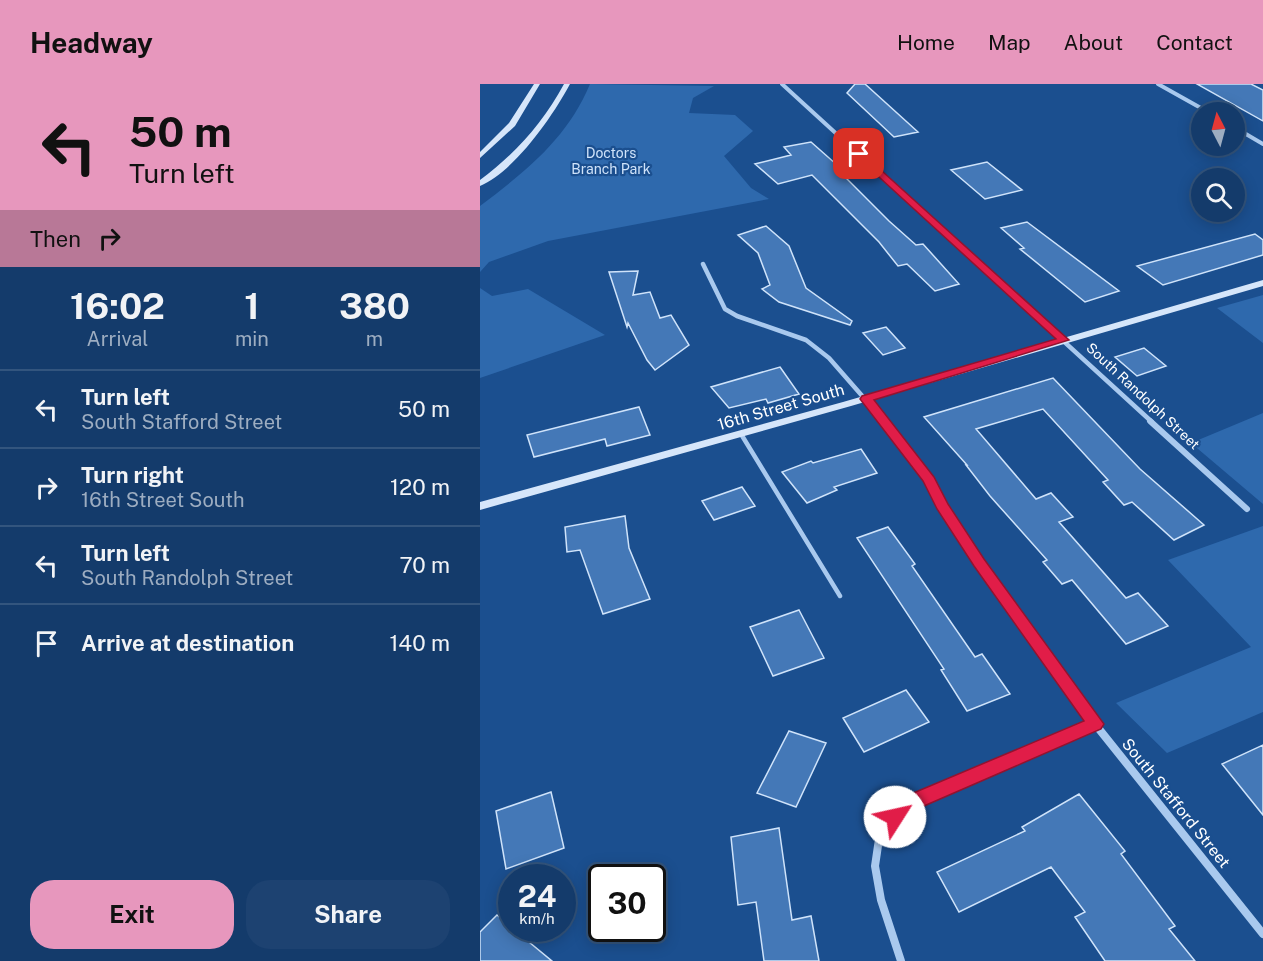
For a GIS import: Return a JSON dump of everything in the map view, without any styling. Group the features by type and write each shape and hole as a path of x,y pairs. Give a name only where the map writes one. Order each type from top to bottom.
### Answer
{"street":[{"path":"480,156 512,124 537,84"},
{"path":"480,184 514,156 533,136 554,108 567,84"},
{"name":"South Randolph Street","path":"782,84 1247,509"},
{"path":"1158,84 1191,102"},
{"path":"1245,133 1263,144"},
{"name":"South Stafford Street","path":"703,264 717,297 725,309 737,316 806,340 830,358 866,399 929,480 942,505 979,562 1095,724 1263,934"},
{"name":"16th Street South","path":"480,506 866,399 1263,284"},
{"path":"901,961 875,878 878,842 895,817 917,800 1095,724"}],"lane":[{"path":"741,434 840,596"}],"green space":[{"name":"Doctors Branch Park","path":"590,84 714,86 693,98 689,113 735,115 753,131 724,156 751,188 769,199 548,241 489,262 480,272 480,206 529,167 557,138 581,104"},
{"path":"480,288 492,296 528,289 605,335 480,378"},
{"path":"1263,295 1263,343 1217,308"},
{"path":"1263,413 1263,504 1191,443"},
{"path":"1263,526 1263,712 1167,753 1116,703 1251,647 1168,560"}],"building":[{"path":"855,84 865,84 918,132 894,137 847,93"},
{"path":"1197,84 1251,84 1263,90 1263,121 1245,111 1245,102 1229,102"},
{"path":"811,142 845,172 841,173 889,221 916,245 923,244 959,284 935,291 907,264 898,266 879,242 812,175 778,184 755,164 791,155 784,147"},
{"path":"987,162 1022,190 985,199 951,170"},
{"path":"1027,222 1119,291 1085,302 1020,249 1024,248 1001,228"},
{"path":"766,226 789,246 806,288 852,321 850,325 779,302 762,289 770,285 758,253 738,235"},
{"path":"1255,234 1263,240 1263,255 1163,285 1137,266"},
{"path":"638,271 633,295 650,292 660,318 671,315 689,345 655,370 647,360 628,323 627,327 609,272"},
{"path":"886,327 905,348 883,355 863,333"},
{"path":"1144,348 1166,366 1137,376 1115,357"},
{"path":"780,367 799,394 768,403 766,399 729,408 711,387"},
{"path":"1053,378 1140,469 1204,525 1174,540 1132,502 1124,505 1103,482 1108,480 1043,409 976,429 1036,499 1051,493 1073,517 1059,522 1126,598 1138,593 1168,626 1126,644 1072,580 1062,584 1043,562 1047,560 924,417"},
{"path":"639,407 650,435 607,446 605,439 534,457 527,435"},
{"path":"861,449 877,473 834,487 837,490 807,503 782,472 811,461 813,463"},
{"path":"742,487 755,506 714,520 702,501"},
{"path":"625,516 629,548 650,599 603,614 580,550 567,552 565,527"},
{"path":"888,527 915,564 912,566 975,657 982,654 1010,694 967,711 941,670 944,669 857,538"},
{"path":"799,610 824,658 773,676 750,627"},
{"path":"906,690 929,722 864,752 843,718"},
{"path":"789,731 826,743 796,807 757,793"},
{"path":"1263,745 1263,815 1222,764"},
{"path":"551,792 564,848 520,864 505,864 496,811"},
{"path":"1079,794 1125,851 1121,854 1175,926 1169,929 1195,961 1105,961 1075,917 1085,912 1051,867 959,912 937,872 1025,831 1022,827"},
{"path":"779,828 792,920 811,916 819,961 764,961 756,902 738,905 731,837"},
{"path":"497,915 498,942 529,942 552,961 480,961 480,932"}],"route":[{"path":"859,154 1064,340 866,399 929,480 942,505 979,562 1095,724 917,800 895,817"}]}
